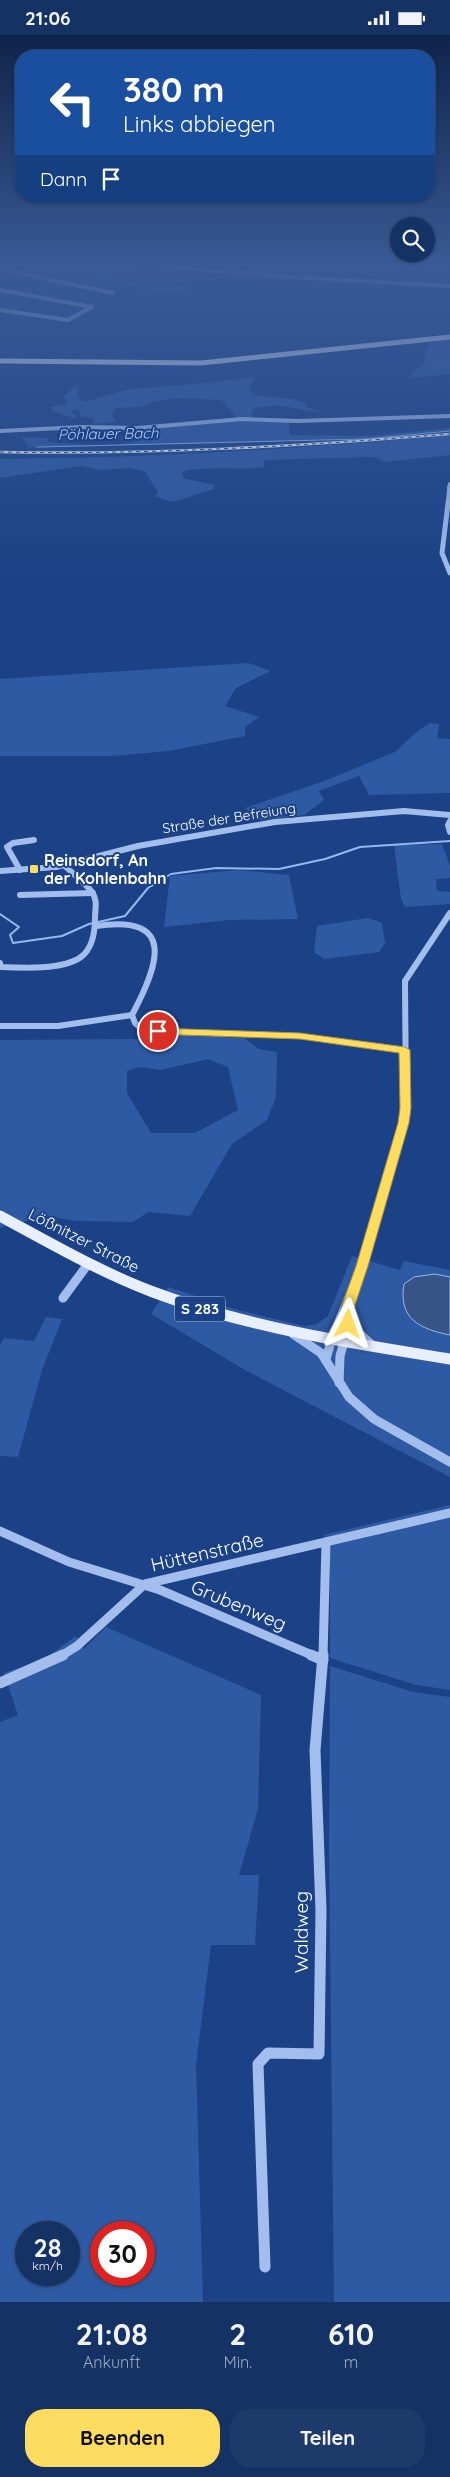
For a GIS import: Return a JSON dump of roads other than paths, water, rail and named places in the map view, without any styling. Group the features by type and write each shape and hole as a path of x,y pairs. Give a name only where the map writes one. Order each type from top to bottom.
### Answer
{"main road":[{"name":"Lößnitzer Straße","path":"0,1217 88,1263 152,1292 248,1323 291,1333"},
{"name":"S 283","path":"291,1333 450,1359"}],"street":[{"path":"0,431 81,427 138,428 242,419 298,421 450,416"},
{"path":"450,483 442,553 450,573"},
{"name":"Straße der Befreiung","path":"0,871 64,865 128,848 212,831 271,822 320,816 428,811 450,815"},
{"path":"450,821 448,825 450,832"},
{"path":"17,870 7,847 13,843 34,840"},
{"path":"0,963 1,967 20,969 80,958 87,951 95,924 97,905 92,893 64,865"},
{"path":"20,895 77,895 92,893"},
{"path":"326,1359 330,1340 348,1305 362,1266 403,1123 406,1108 405,981 450,913"},
{"path":"95,924 132,923 150,934 156,945 151,977 132,1015 135,1023 144,1031 300,1036 405,1050"},
{"path":"0,1026 58,1026 132,1015"},
{"path":"63,1298 88,1263"},
{"path":"339,1383 343,1343 348,1324 348,1305"},
{"path":"348,1324 358,1335 377,1348"},
{"path":"291,1333 315,1348 326,1359 349,1397 374,1419 450,1461"},
{"name":"Hüttenstraße","path":"0,1683 53,1661 77,1646 145,1584 450,1513"},
{"name":"Grubenweg","path":"0,1531 69,1562 145,1584 323,1660"},
{"name":"Waldweg","path":"265,2267 258,2064 268,2053 318,2054 321,1910 315,1750 323,1660 326,1543"}],"waterway":[{"name":"Pöhlauer Bach","path":"37,447 365,439 450,431"},
{"path":"0,914 19,927 10,935 13,943 62,936 89,924 125,916 148,888 171,874 216,868 279,869 325,859 360,847 450,841"}],"railway":[{"path":"0,452 56,453 225,449 450,434"}],"place":[{"name":"Reinsdorf, An der Kohlenbahn","path":"34,869"}]}
